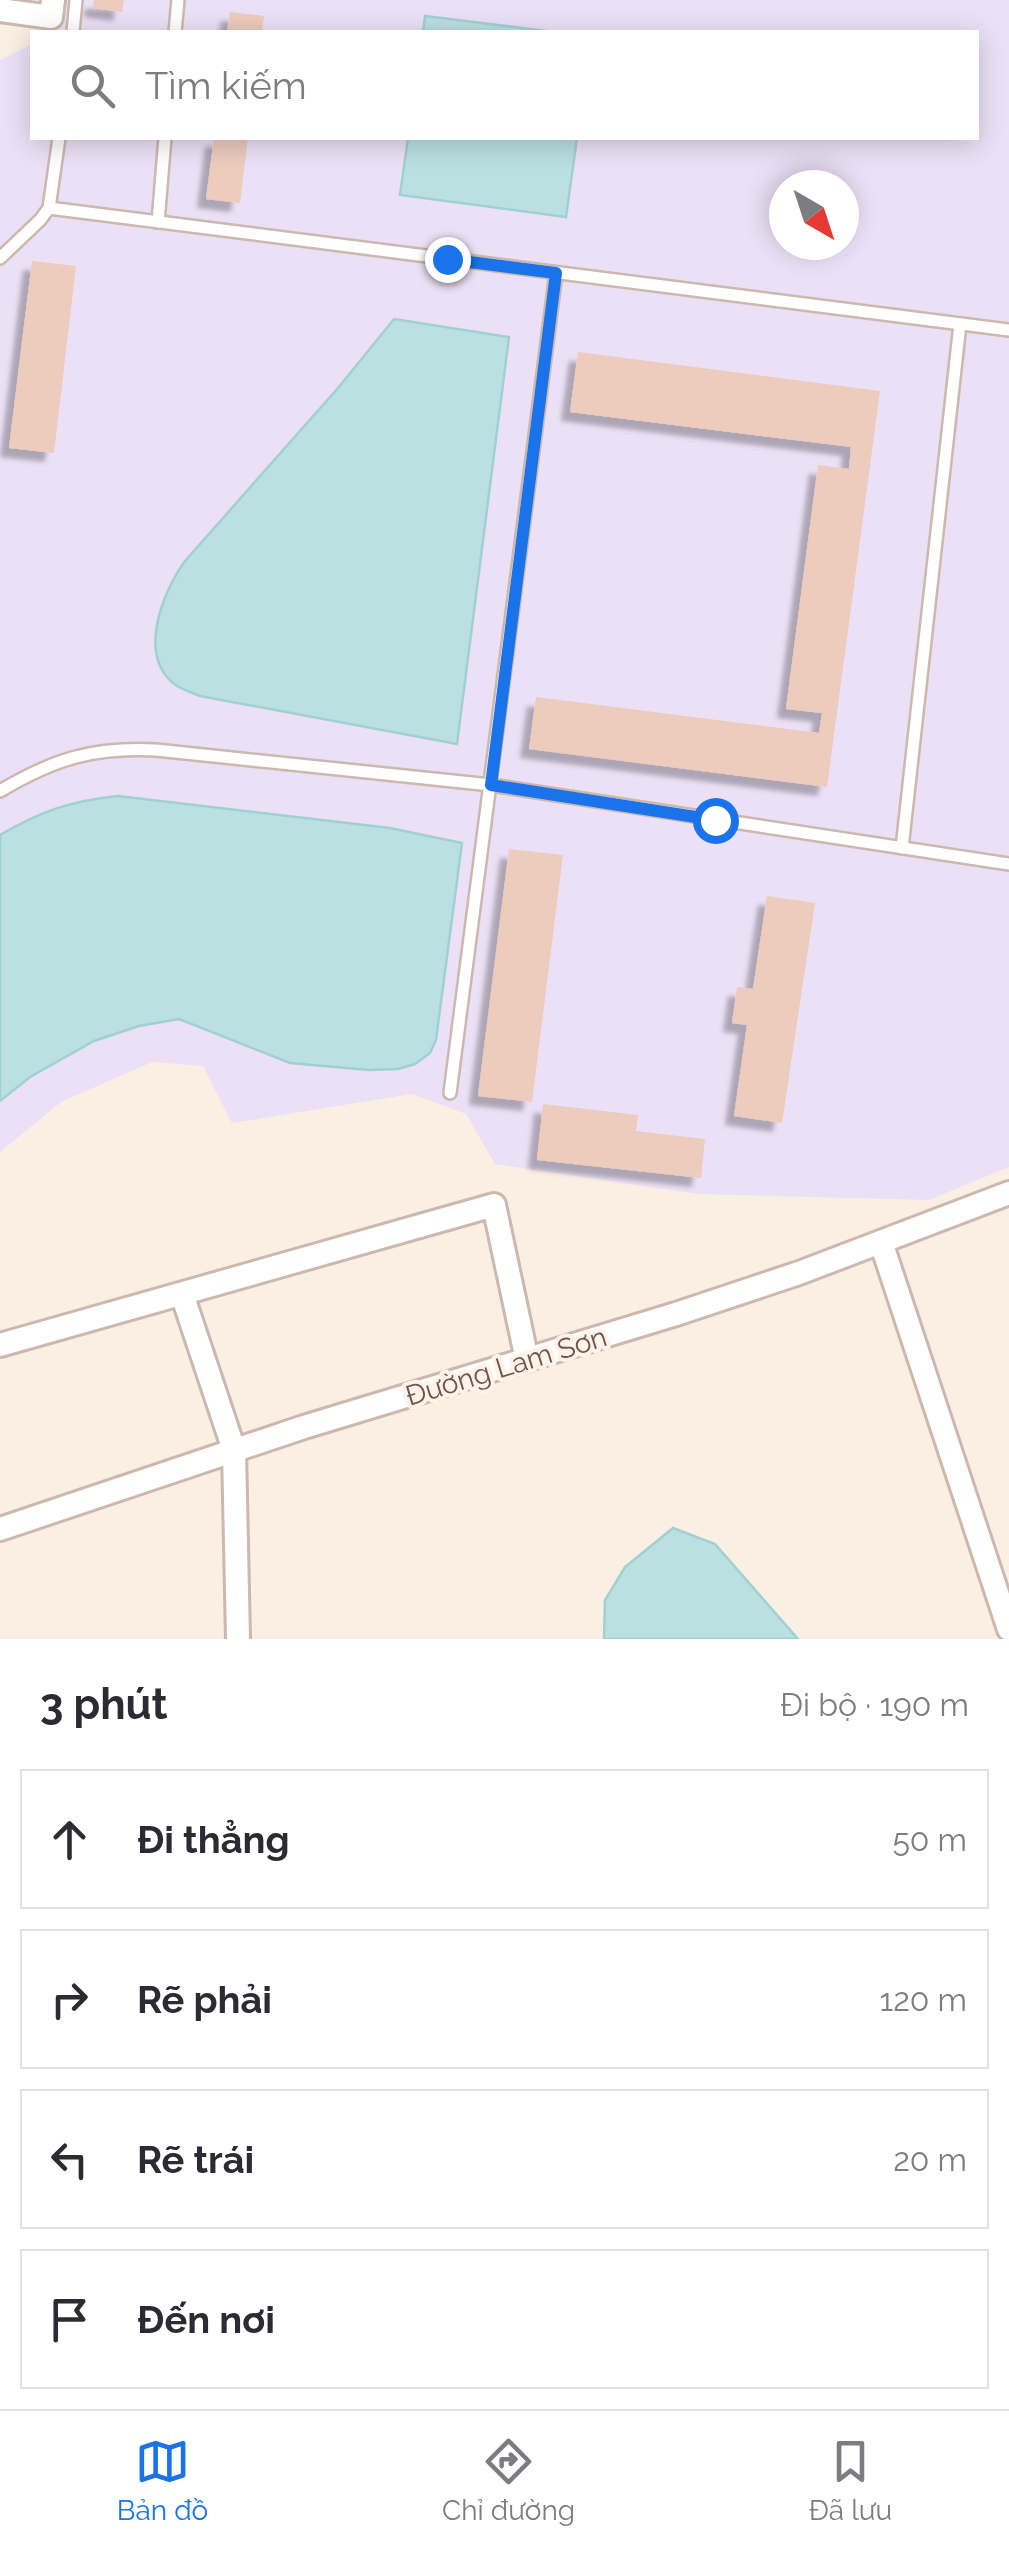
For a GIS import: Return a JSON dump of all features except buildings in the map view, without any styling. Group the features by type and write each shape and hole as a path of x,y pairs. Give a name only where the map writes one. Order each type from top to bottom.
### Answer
{"street":[{"path":"0,10 51,17 53,0"},
{"name":"Đường Lam Sơn","path":"0,1529 234,1450 676,1314 1009,1192"},
{"path":"0,1346 494,1205 527,1360"},
{"path":"881,1242 1009,1629"},
{"path":"182,1294 234,1450 238,1639"}],"lane":[{"path":"73,30 76,0"},
{"path":"175,30 178,0"},
{"path":"0,258 48,208 59,140"},
{"path":"158,222 165,140"},
{"path":"48,208 1009,330"},
{"path":"450,1093 556,273"},
{"path":"902,848 960,324"},
{"path":"0,791 39,768 81,753 124,748 491,785 1009,864"}],"shaded area":[{"path":"63,0 1009,0 1009,1167 929,1200 697,1194 495,1164 466,1114 412,1094 232,1123 203,1066 152,1062 61,1102 0,1152 0,60 30,45 30,140 979,140 979,30 57,30"}],"water":[{"path":"425,16 538,30 423,30"},
{"path":"408,140 577,140 566,217 400,195"},
{"path":"394,319 509,337 457,744 200,696 177,686 165,674 155,643 168,590 185,561"},
{"path":"118,796 390,828 462,843 436,1040 430,1053 415,1064 398,1069 290,1063 179,1019 139,1026 94,1041 30,1077 0,1101 0,835 56,808"},
{"path":"673,1528 715,1544 798,1639 604,1639 605,1600 625,1567"}],"route":[{"path":"447,259 556,273 491,785 715,820"}]}
